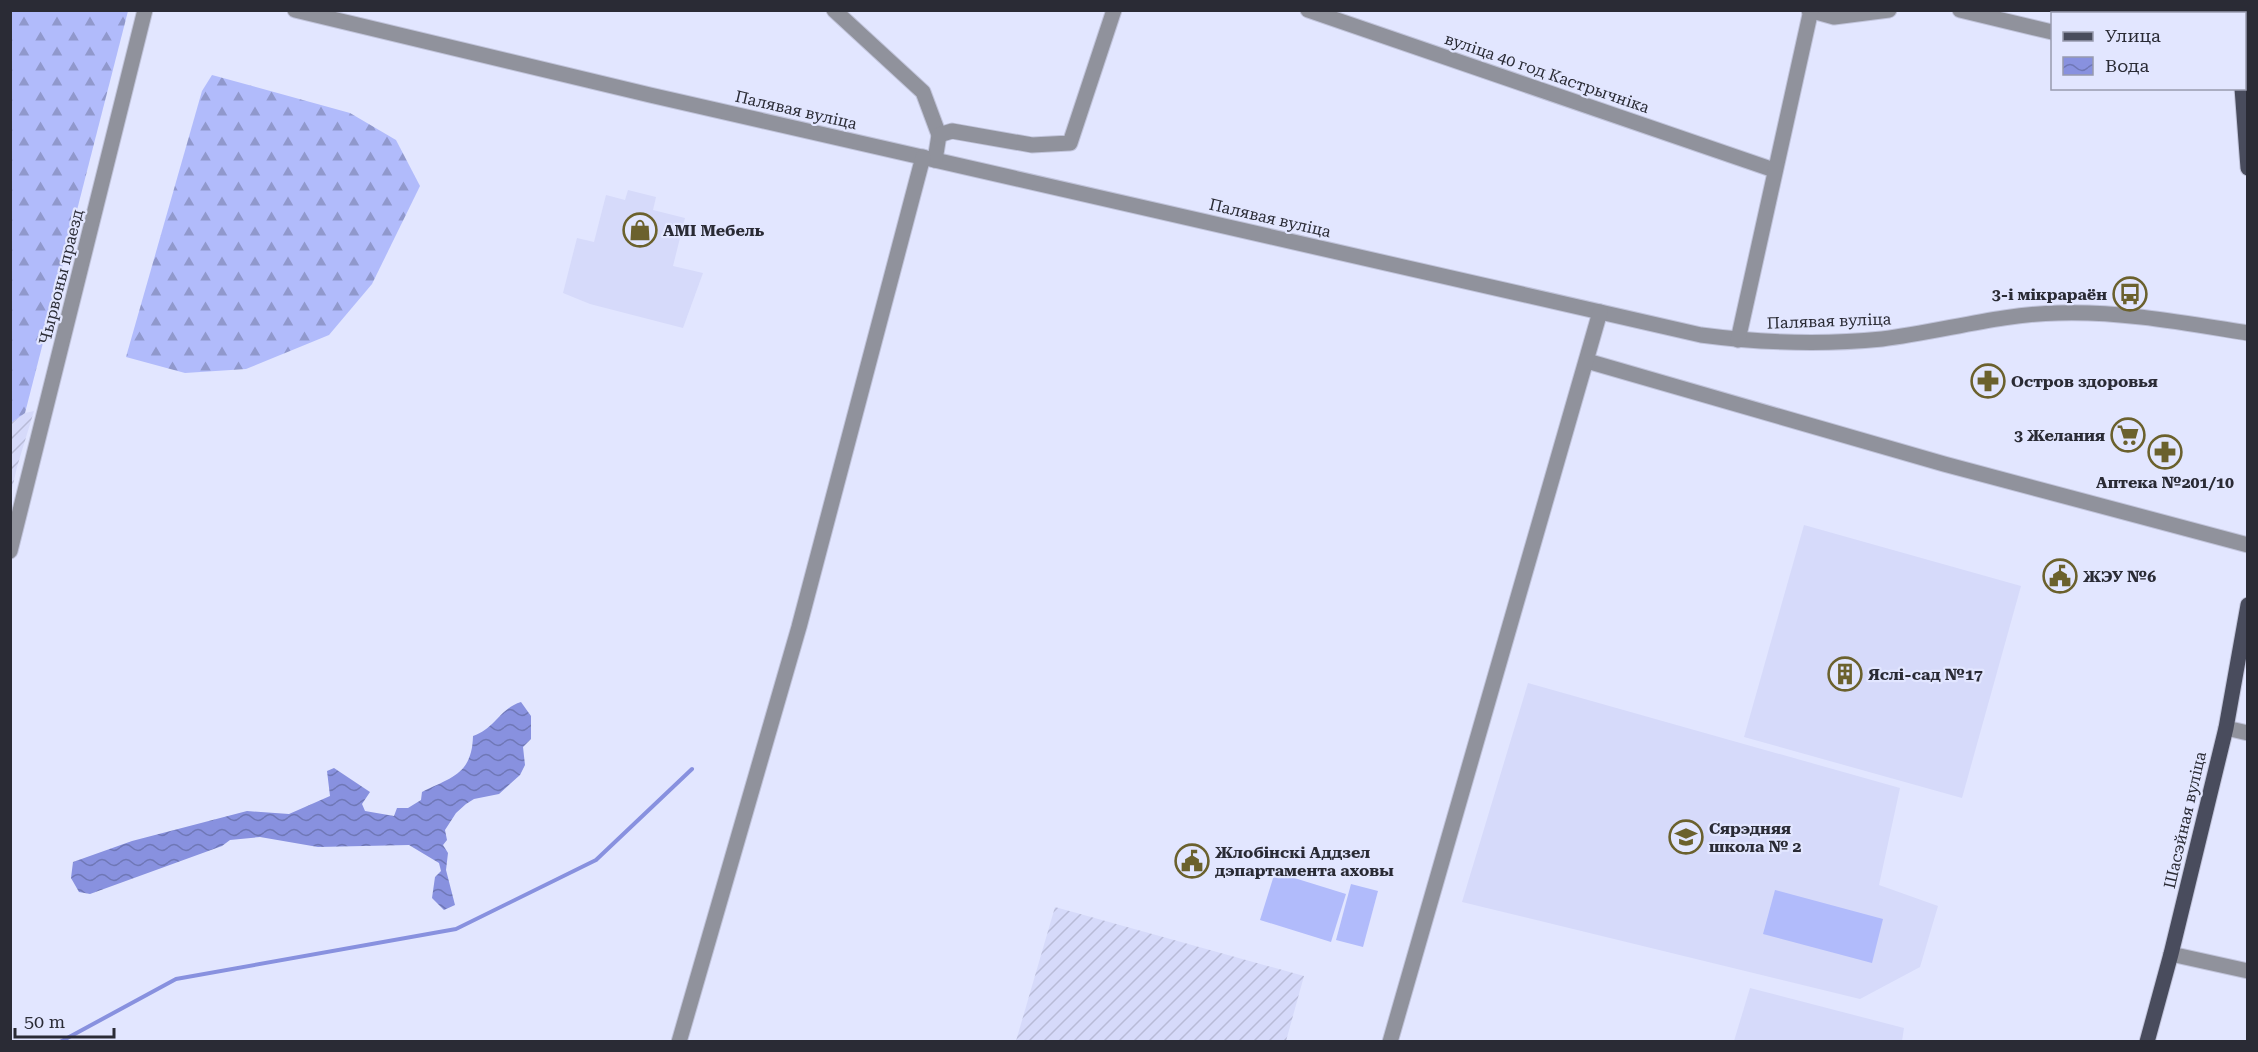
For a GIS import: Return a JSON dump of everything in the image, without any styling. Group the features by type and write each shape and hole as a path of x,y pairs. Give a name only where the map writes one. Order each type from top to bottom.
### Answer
{"main road":[{"path":"2242,90 2247,168"},
{"name":"Шасэйная вуліца","path":"2147,1041 2171,954 2226,728 2247,605"}],"street":[{"name":"Чырвоны праезд","path":"10,551 145,10"},
{"name":"Палявая вуліца","path":"295,10 929,159 1701,335 1791,344 1882,339 2055,313 2136,316 2247,333"},
{"path":"679,1041 804,608 929,159 939,135 923,92 834,10"},
{"path":"939,135 952,131 1032,145 1070,143 1114,10"},
{"name":"вуліца 40 год Кастрычніка","path":"1308,10 1774,170"},
{"path":"1738,340 1811,11 1834,17 1889,10"},
{"path":"1960,10 2051,32"},
{"path":"1390,1041 1600,312"},
{"path":"1587,361 1944,464 2247,545"},
{"path":"2226,728 2247,733"},
{"path":"2171,954 2247,971"}],"shaded area":[{"path":"628,190 656,197 653,210 685,218 673,266 703,273 683,328 590,304 563,293 577,238 594,242 606,195 625,200"},
{"path":"34,411 11,494 11,423 25,413"},
{"path":"1804,525 2021,586 1962,798 1744,737"},
{"name":"Сярэдняя школа № 2","path":"1528,683 1900,788 1879,885 1938,906 1920,967 1860,999 1462,902"},
{"path":"1055,907 1304,976 1286,1041 1016,1041"},
{"path":"1750,988 1904,1028 1902,1041 1734,1041"}],"green space":[{"path":"11,10 128,11 25,413 11,423"},
{"path":"212,75 350,113 396,140 420,186 372,284 329,335 246,369 185,373 126,357 202,91"},
{"path":"1275,872 1346,894 1331,942 1260,920"},
{"path":"1351,884 1378,891 1363,947 1336,940"},
{"path":"1775,890 1883,919 1872,963 1763,934"}],"water":[{"path":"521,702 531,716 531,739 523,747 525,765 520,775 499,794 474,799 466,804 456,813 445,830 447,840 443,845 448,853 446,870 455,905 444,910 432,898 435,877 441,871 439,863 409,845 318,847 260,837 230,840 222,846 90,894 79,892 71,878 73,862 132,841 247,811 289,814 330,796 327,771 334,768 370,792 362,804 365,811 394,816 397,808 408,808 421,800 422,792 458,773 469,759 473,736 481,733 507,709"}],"waterway":[{"path":"60,1042 176,979 456,929 596,860 692,769"}],"place":[{"name":"AMI Мебель","path":"640,230"},
{"name":"3-і мікрараён","path":"2130,294"},
{"name":"Остров здоровья","path":"1988,381"},
{"name":"3 Желания","path":"2128,435"},
{"name":"Аптека №201/10","path":"2165,452"},
{"name":"ЖЭУ №6","path":"2060,576"},
{"name":"Яслі-сад №17","path":"1845,674"},
{"name":"Сярэдняя школа № 2","path":"1686,837"},
{"name":"Жлобінскі Аддзел дэпартамента аховы","path":"1192,861"}]}
